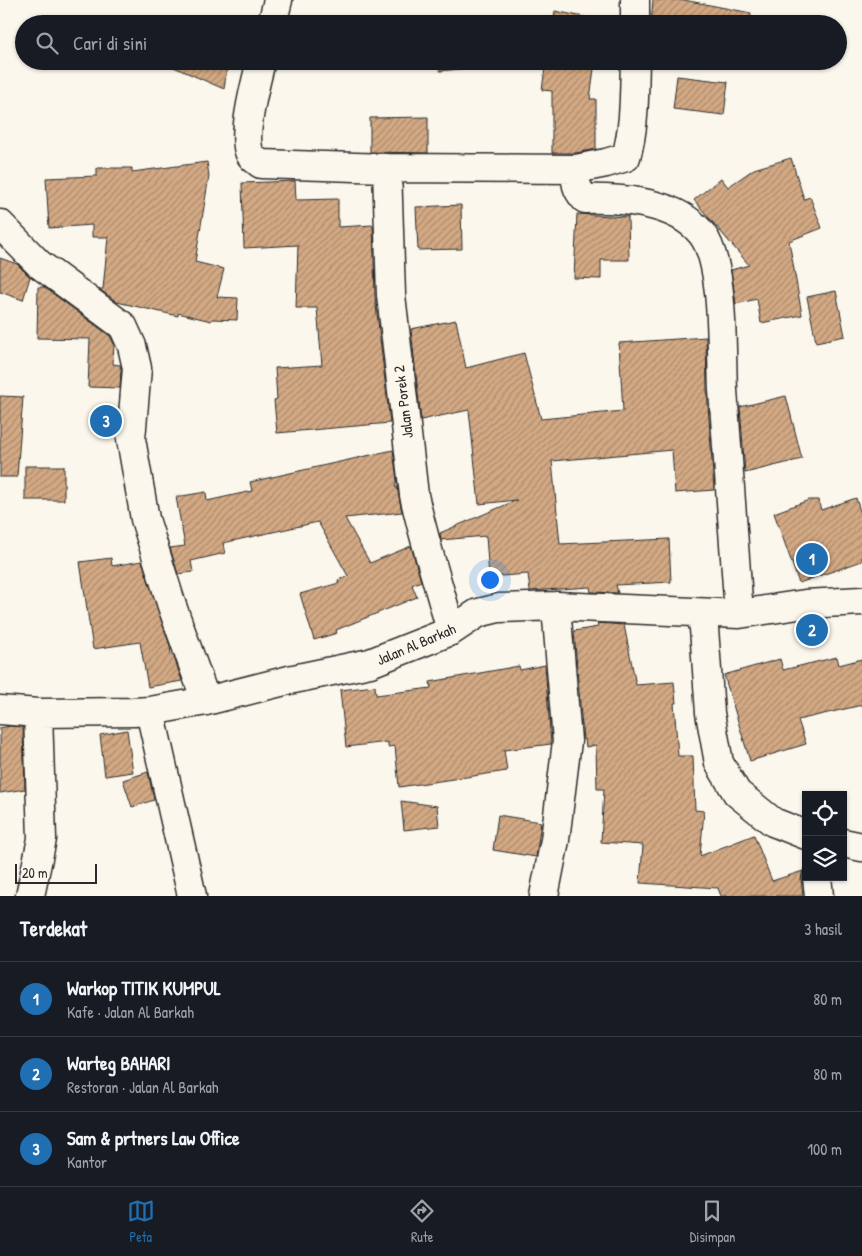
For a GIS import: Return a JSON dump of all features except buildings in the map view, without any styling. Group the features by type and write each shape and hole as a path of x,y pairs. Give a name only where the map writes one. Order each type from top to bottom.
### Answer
{"street":[{"path":"274,15 278,0"},
{"path":"635,0 635,15"},
{"path":"259,70 247,129 247,144 250,156 261,164 387,168 576,169 626,157 630,144 634,109 635,70"},
{"name":"Jalan Porek 2","path":"387,168 391,295 414,495 451,631"},
{"path":"576,169 575,180 578,191 585,199 626,200 662,207 683,217 702,233 714,257 718,288 723,389 739,614"},
{"path":"0,224 39,264 123,326 132,346 137,368 131,439 144,519 172,606 206,701"},
{"name":"Jalan Al Barkah","path":"0,710 38,713 150,711 206,701 289,680 370,663 451,631 478,613 499,608 556,606 739,614 805,604 862,601"},
{"path":"544,896 555,840 567,741 556,606"},
{"path":"700,613 704,628 710,713 719,763 737,793 773,822 802,833"},
{"path":"150,711 192,896"},
{"path":"30,896 42,839 38,713"},
{"path":"847,844 862,847"},
{"path":"817,881 819,896"}],"place":[{"name":"Sam & prtners Law Office","path":"106,421"},
{"name":"Warkop TITIK KUMPUL","path":"812,559"},
{"name":"Warteg BAHARI","path":"812,630"}]}
